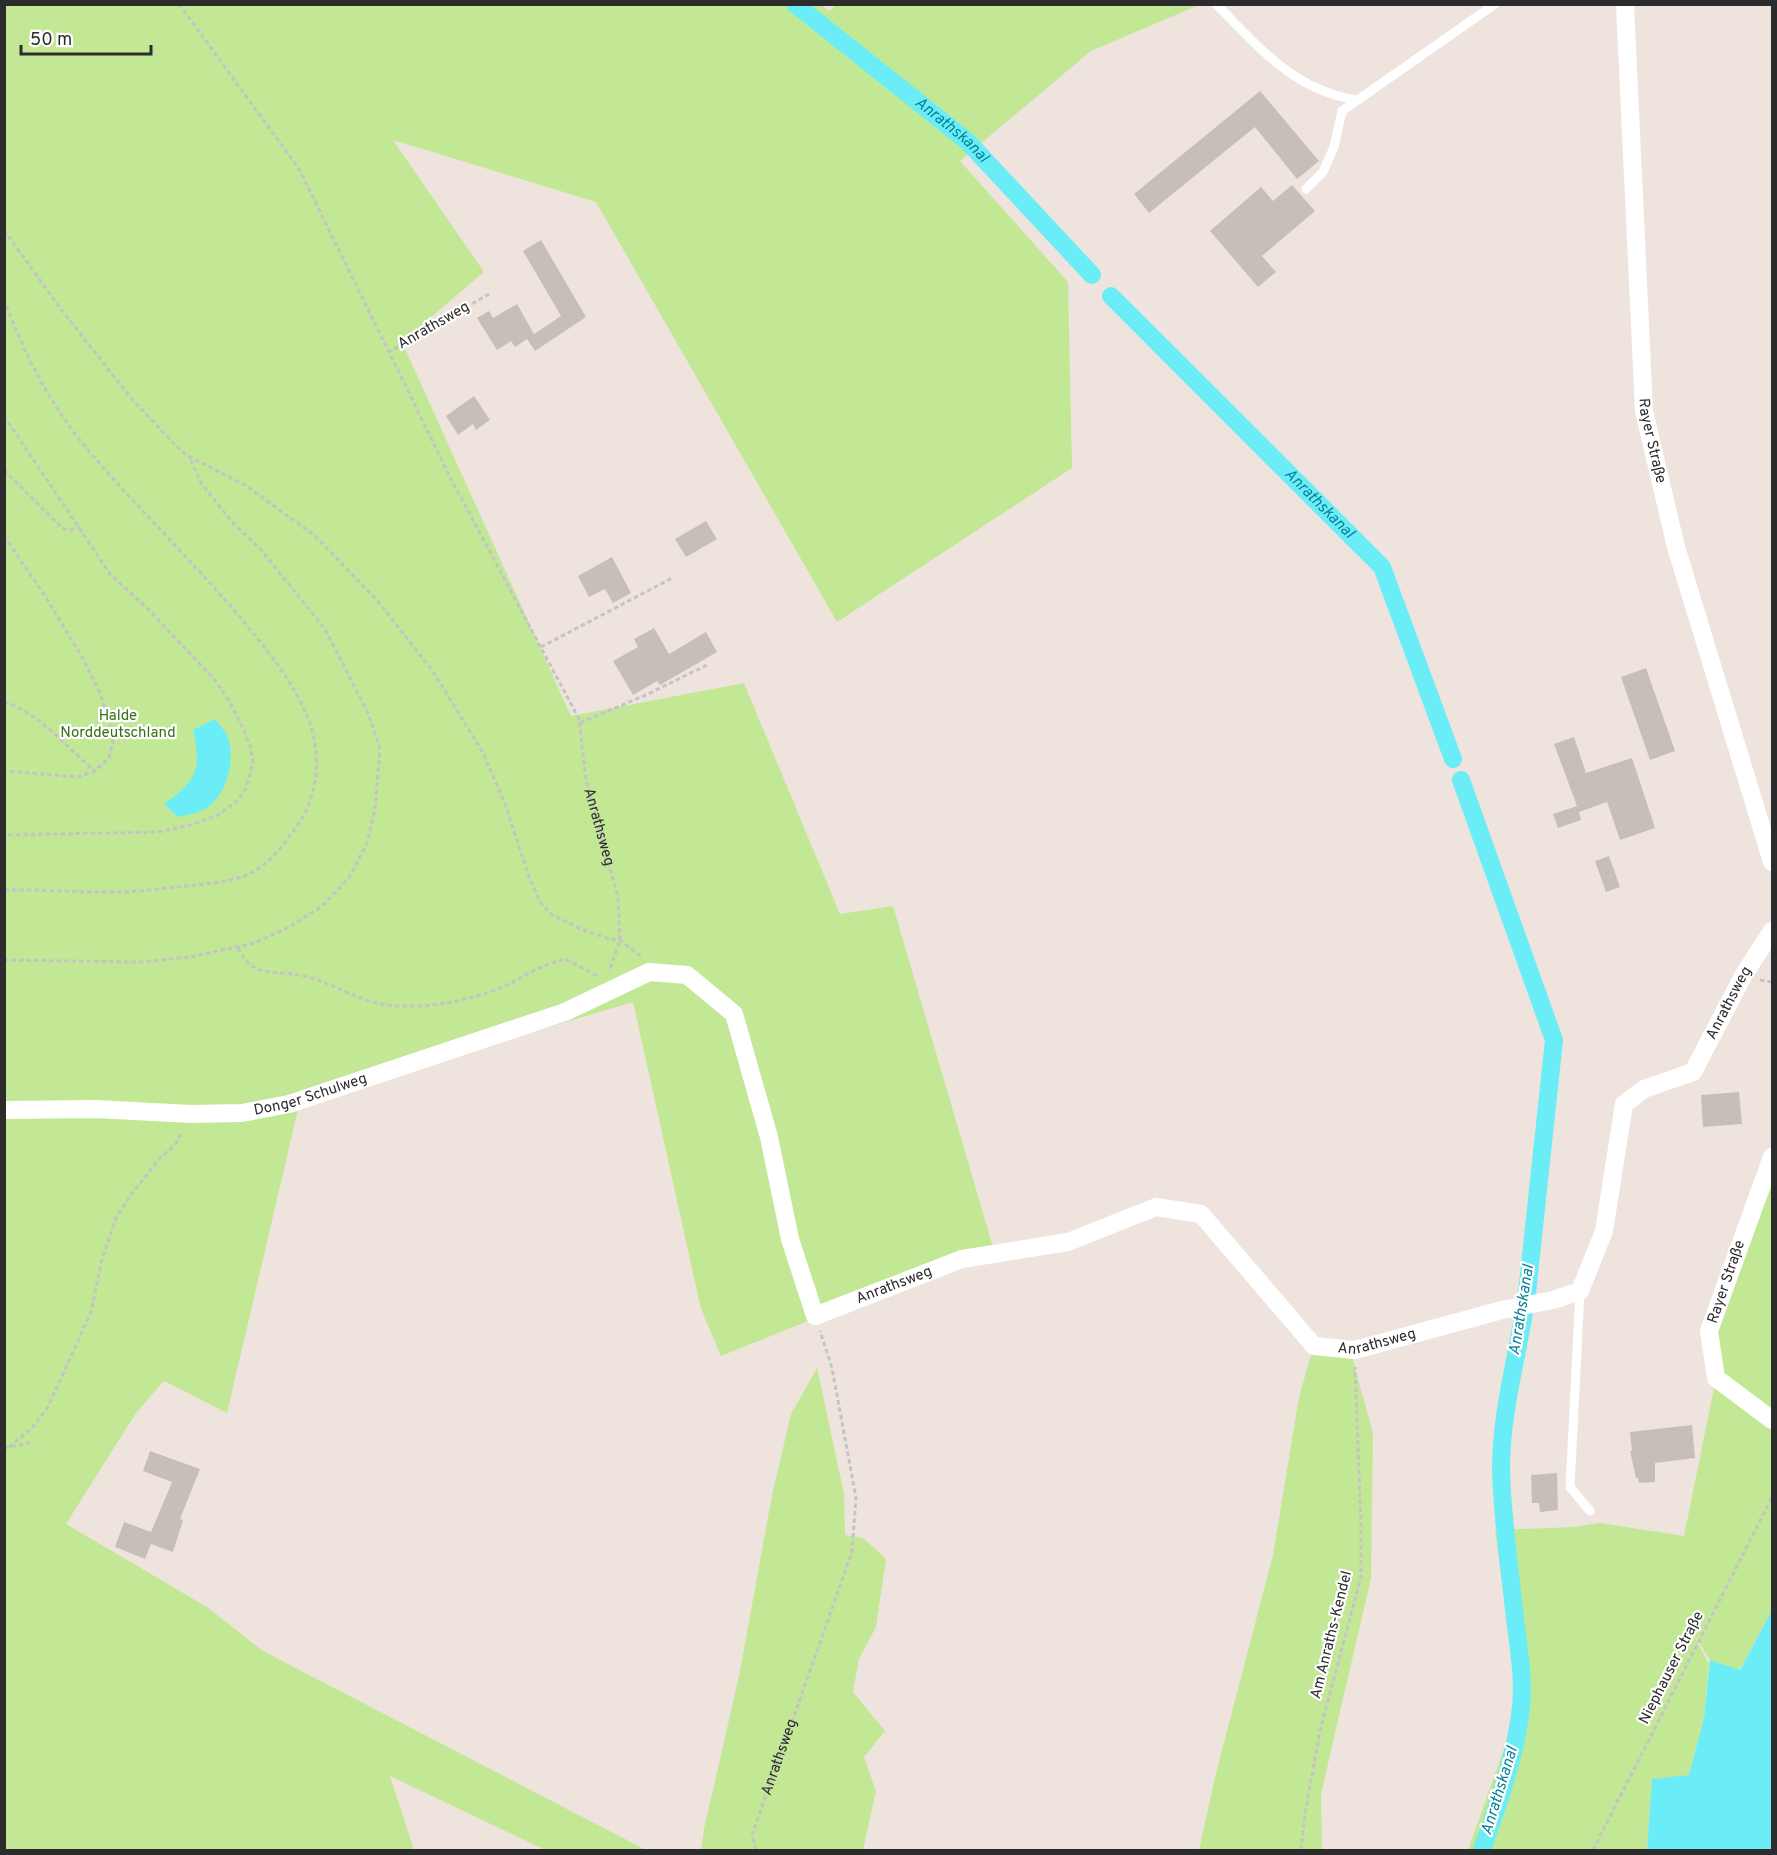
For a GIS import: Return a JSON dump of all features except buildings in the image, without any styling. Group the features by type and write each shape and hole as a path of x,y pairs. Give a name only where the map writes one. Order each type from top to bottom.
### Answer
{"street":[{"name":"Rayer Straße","path":"1625,4 1644,411 1676,547 1773,862"},
{"name":"Anrathsweg","path":"815,1316 962,1259 1068,1242 1156,1207 1201,1214 1314,1346 1355,1350 1502,1310 1553,1300 1580,1291 1604,1231 1624,1104 1644,1089 1693,1072 1743,976 1773,931"},
{"path":"604,987 649,972 687,975 734,1014 769,1137 790,1239 815,1316"},
{"name":"Donger Schulweg","path":"4,1110 96,1109 191,1114 242,1113 289,1104 565,1012 604,987"},
{"name":"Rayer Straße","path":"1773,1157 1710,1331 1716,1378 1773,1420"}],"lane":[{"path":"1216,4 1264,54 1300,79 1338,97 1359,100"},
{"path":"1306,189 1323,172 1334,147 1342,111 1495,4"},
{"path":"1580,1291 1570,1487 1590,1511"}],"path":[{"path":"179,4 299,169 389,352"},
{"path":"4,230 60,308 131,398 177,447 188,456 244,485 314,535 376,599 432,670 482,751 504,801 529,878 540,902 552,915 583,930 620,940 648,962 649,972"},
{"name":"Anrathsweg","path":"489,294 389,352 450,477 580,723 586,781 618,897 620,940 604,987"},
{"path":"4,299 18,336 45,392 87,448 212,583 268,651 297,694 310,722 317,769 312,798 301,822 264,866 242,877 196,886 121,892 4,890"},
{"path":"4,416 110,574 172,633 219,685 237,715 250,745 253,763 246,788 237,801 218,815 190,825 158,832 4,835"},
{"path":"4,960 142,962 190,957 251,944 284,930 321,907 349,878 368,843 375,810 380,749 368,713 325,629 262,550 232,522 201,483 188,456"},
{"path":"4,470 62,528 70,530 80,527"},
{"path":"4,536 82,657 99,693 111,726 113,742 109,758 95,771 78,777 4,771"},
{"path":"541,647 674,577"},
{"path":"580,723 648,694 709,664"},
{"path":"4,666 4,672"},
{"path":"4,702 16,706 51,731 95,771"},
{"path":"238,948 248,965 257,969 320,980 350,994 382,1004 441,1003 470,998 504,987 536,969 565,959 591,974 604,987"},
{"path":"9,1447 33,1428 47,1407 63,1374 91,1312 102,1259 116,1218 160,1158 175,1145 191,1114"},
{"name":"Anrathsweg","path":"756,1851 752,1835 852,1552 856,1498 832,1368 815,1316"},
{"name":"Am Anraths-Kendel","path":"1301,1851 1305,1814 1320,1731 1360,1577 1355,1350"},
{"path":"4,1448 34,1442"},
{"name":"Niephauser Straße","path":"1593,1851 1773,1497"}],"green space":[{"name":"Halde Norddeutschland","path":"820,4 829,11 837,4 1199,5 1091,51 960,161 1068,282 1072,468 837,622 596,202 393,140 484,272 402,342 571,716 744,683 840,914 893,906 993,1247 721,1356 701,1309 633,1002 300,1101 227,1413 164,1381 136,1413 66,1524 207,1607 263,1651 646,1850 545,1850 390,1776 414,1850 5,1850 5,5"},
{"path":"1772,1157 1772,1610 1739,1671 1710,1660 1691,1630 1709,1664 1704,1718 1689,1776 1652,1779 1647,1850 1468,1850 1519,1707 1495,1530 1573,1527 1600,1523 1684,1536 1716,1378 1709,1331"},
{"path":"1315,1341 1348,1343 1373,1433 1371,1578 1321,1794 1322,1850 1199,1850 1216,1773 1273,1555 1299,1397"},
{"path":"817,1368 844,1494 845,1535 863,1538 886,1559 876,1627 859,1659 853,1692 885,1731 864,1757 876,1791 863,1850 701,1850 739,1676 772,1495 791,1414"}],"water":[{"path":"215,719 226,733 230,747 230,767 224,787 219,796 205,809 178,817 164,804 184,788 194,773 197,755 193,730"},
{"path":"1772,1610 1772,1850 1647,1850 1652,1779 1689,1775 1704,1718 1710,1660 1740,1670"}],"waterway":[{"name":"Anrathskanal","path":"795,4 967,141 1092,275"},
{"name":"Anrathskanal","path":"1111,296 1382,567 1453,759"},
{"name":"Anrathskanal","path":"1461,780 1554,1040 1527,1293 1507,1403 1502,1447 1503,1506 1521,1667 1521,1703 1509,1766 1482,1850"}]}
